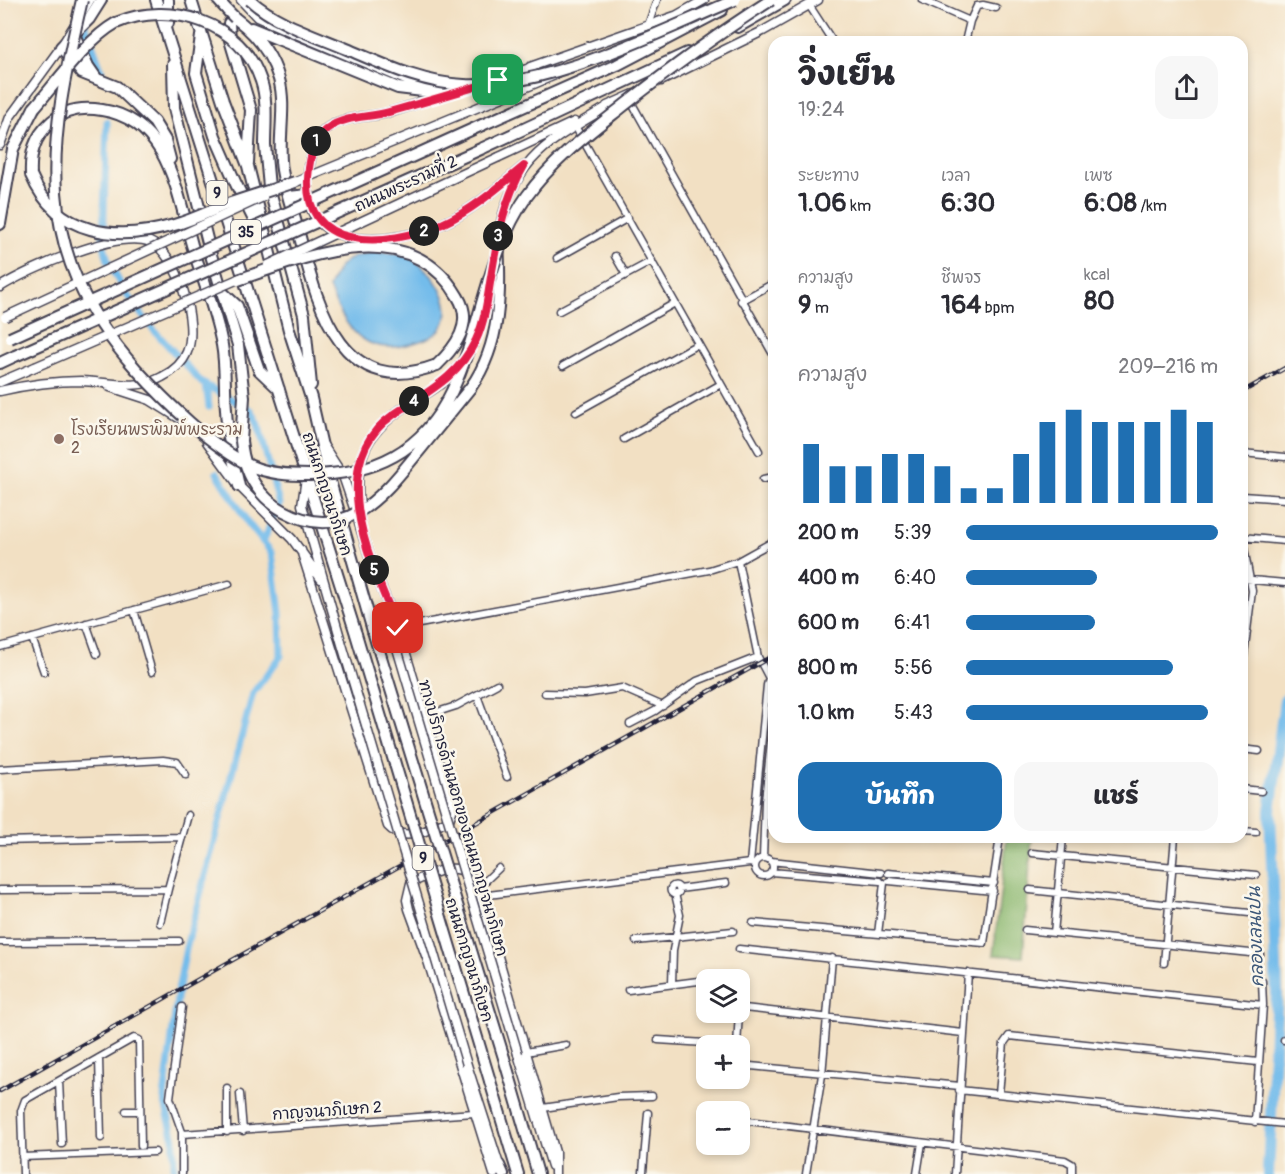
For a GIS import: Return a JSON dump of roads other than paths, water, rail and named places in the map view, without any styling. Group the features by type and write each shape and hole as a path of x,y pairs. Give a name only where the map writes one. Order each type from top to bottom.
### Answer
{"highway":[{"name":"ถนนกาญจนาภิเษก","path":"156,0 168,32 356,634 518,1174"},
{"name":"ถนนกาญจนาภิเษก","path":"168,0 168,32"},
{"name":"ถนนกาญจนาภิเษก","path":"191,0 223,101 248,166 289,330 311,398 320,442 373,631 538,1174"},
{"path":"218,0 267,36 398,88 431,92 479,86"},
{"path":"250,0 280,21 399,71 429,80 464,85 513,81 562,69 737,0"},
{"name":"ถนนพระรามที่ 2","path":"5,341 617,65 737,0"},
{"path":"90,1 66,74 56,166 59,225 76,281 113,342 148,382 188,419 252,466 271,472 306,475 367,468 393,457 418,439 438,416 451,393 502,242 514,218 536,186 578,142 708,40 777,2 794,0"},
{"path":"90,1 89,19 61,48 78,69 93,78 110,83 159,129 223,346 225,406 239,486"},
{"name":"ถนนพระรามที่ 2","path":"0,363 634,80 777,2"},
{"path":"0,224 13,149 34,108 102,32 135,14 172,10 210,22 232,36 243,49 261,81 265,105 265,145 269,187 304,315"},
{"path":"233,11 230,40 251,110 248,166"},
{"path":"233,11 266,50 280,81 282,169 302,247 324,315 339,341 352,354 374,369 393,374 409,374 437,365 459,340 464,320 462,302 441,272 412,254 382,248 326,252 238,279"},
{"path":"73,33 93,78"},
{"name":"ถนนกาญจนาภิเษก","path":"202,33 196,73 215,135 268,247"},
{"path":"172,49 174,108 211,255 238,345 243,398 240,441 246,470 264,498 277,508 298,518 323,522 337,520 362,512 386,492 483,369 495,336 501,299 498,236"},
{"path":"175,180 162,153 149,134 131,119 114,112 94,109 63,113 52,121 35,142 30,158 31,175 39,194 56,213 86,229 121,233 174,225 295,182"},
{"path":"290,197 308,195"},
{"path":"192,245 211,255"},
{"path":"302,247 304,315 311,398"},
{"path":"223,293 239,311 259,370 278,388"}],"main road":[{"name":"35","path":"2,318 295,182 588,61 704,0"},
{"name":"ถนนพระรามที่ 2","path":"0,382 238,279 628,97 818,0"},
{"path":"73,33 90,1"},
{"path":"233,11 248,9 268,22 422,85 472,84 581,52 675,16"},
{"path":"0,145 10,117 61,48"},
{"path":"535,66 479,86 386,113 353,117 326,129 317,139 312,152 308,195 318,219 334,233 360,239 392,238 425,230 459,215 575,126 612,104"},
{"path":"360,526 358,472 364,450 381,424 438,387 466,358 480,330 498,236 508,198 524,166"},
{"path":"0,287 35,267 87,249 137,240 149,242 159,248 173,265 188,309 190,333 187,352 174,369 145,384 80,381 0,391"},
{"path":"80,381 131,392 168,411 215,449 239,486 292,539 321,579"},
{"name":"ทางบริการด้านนอกของถนนกาญจนาภิเษก","path":"320,442 343,476 394,628 522,1053 555,1174"},
{"path":"306,478 303,505 321,579 500,1172"},
{"path":"301,550 388,826 402,835 430,829 449,820 453,814 424,716 394,628"},
{"path":"500,1172 474,1113 407,900 411,884 434,872 456,868 473,876 522,1053 543,1108 555,1152 555,1174"}],"street":[{"path":"648,25 657,0"},
{"path":"922,0 970,21"},
{"path":"809,5 828,36"},
{"path":"966,36 970,21 980,5 996,8"},
{"path":"628,97 767,345"},
{"path":"575,126 759,451"},
{"path":"557,258 628,218"},
{"path":"615,256 626,275"},
{"path":"559,311 652,261"},
{"path":"741,301 768,286"},
{"path":"563,366 675,303"},
{"path":"576,412 698,344"},
{"path":"624,439 721,384"},
{"path":"1248,454 1285,457"},
{"path":"763,479 768,478"},
{"path":"1248,496 1285,499"},
{"path":"1248,538 1285,541"},
{"path":"394,628 709,570 738,561 768,545"},
{"path":"738,561 758,657 768,672"},
{"path":"1248,566 1251,580 1248,632"},
{"path":"1248,580 1285,583"},
{"path":"0,647 230,584"},
{"path":"134,610 152,672"},
{"path":"86,623 97,654"},
{"path":"32,638 44,672"},
{"path":"630,724 663,706 697,681 758,657"},
{"path":"424,716 456,706 497,684"},
{"path":"545,693 585,694 622,688 663,706"},
{"path":"477,695 507,777"},
{"path":"768,707 753,864 760,875 771,872 993,891"},
{"path":"1248,750 1259,751"},
{"path":"0,769 163,760 177,762 186,775"},
{"path":"763,858 768,785"},
{"path":"1248,790 1261,791"},
{"path":"160,923 188,815"},
{"path":"1248,831 1256,832"},
{"path":"0,841 182,837"},
{"path":"753,923 984,943 999,843"},
{"path":"1054,933 1063,843"},
{"path":"1164,963 1175,843"},
{"path":"1032,853 1256,875"},
{"path":"479,892 753,864 763,858"},
{"path":"763,858 771,861 994,883"},
{"path":"771,861 771,872"},
{"path":"479,892 499,868"},
{"path":"672,871 680,909 678,936 673,950 672,984"},
{"path":"878,934 885,873"},
{"path":"884,882 885,873"},
{"path":"676,890 726,883"},
{"path":"0,890 168,889"},
{"path":"1030,890 1259,914"},
{"path":"1025,930 1260,954"},
{"path":"636,941 733,931"},
{"path":"0,942 179,941"},
{"path":"739,949 1263,1005"},
{"path":"806,1174 822,1075 832,958"},
{"path":"954,1174 968,973"},
{"path":"628,990 696,981"},
{"path":"1258,1122 1262,981"},
{"path":"182,1007 170,1098 182,1134 182,1174"},
{"path":"750,1009 963,1033"},
{"path":"999,1094 1004,1043 1009,1036 1258,1062"},
{"path":"23,1174 22,1105 25,1100 134,1038 139,1040 141,1146"},
{"path":"658,1040 696,1042"},
{"path":"522,1053 566,1045"},
{"path":"99,1058 101,1138"},
{"path":"750,1066 1282,1124"},
{"path":"59,1081 62,1144"},
{"path":"227,1088 227,1132"},
{"path":"240,1094 243,1131"},
{"path":"543,1108 579,1102 652,1096"},
{"path":"126,1111 140,1111"},
{"name":"กาญจนาภิเษก 2","path":"182,1134 474,1113"},
{"path":"643,1172 648,1113"},
{"path":"750,1121 1065,1160 1072,1164 1072,1174"},
{"path":"917,1174 922,1143"},
{"path":"22,1157 155,1152"}],"water":[{"path":"373,252 393,253 408,257 428,272 440,288 446,307 443,325 435,334 417,342 385,347 372,344 351,329 329,288 336,272 344,262"}],"waterway":[{"path":"80,18 99,70"},
{"path":"107,122 103,241 108,261 124,291 151,327 202,383 251,410 258,423 279,504 263,542"},
{"path":"206,385 209,407"},
{"path":"174,1174 174,1140 164,1098 186,948 253,693 281,656 280,613 272,553 248,523 217,473"},
{"name":"คลองเลนเปน","path":"1268,1174 1277,993 1270,811 1285,700"}],"railway":[{"path":"1248,389 1285,368"},
{"path":"0,1091 768,658"}],"place":[{"name":"โรงเรียนพรพิมพ์พระราม 2","path":"59,439"}]}
